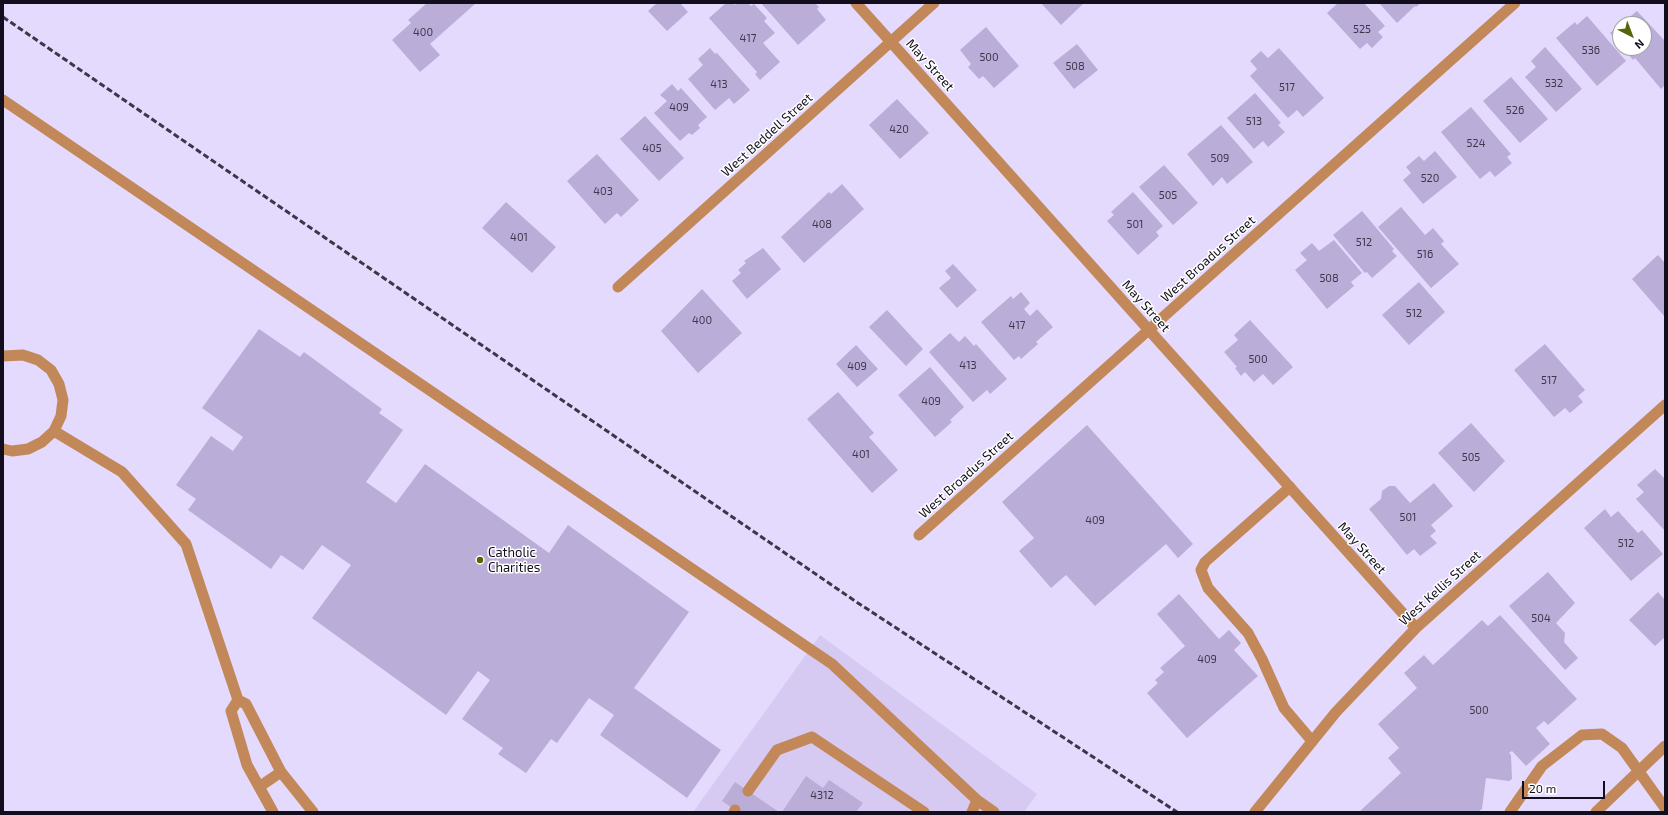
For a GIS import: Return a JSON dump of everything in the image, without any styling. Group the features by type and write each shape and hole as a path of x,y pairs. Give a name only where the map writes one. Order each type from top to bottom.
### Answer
{"street":[{"name":"May Street","path":"856,3 1416,628"},
{"name":"West Beddell Street","path":"618,287 934,3"},
{"name":"West Broadus Street","path":"919,535 1515,3"},
{"path":"3,100 832,664 977,800 994,812"},
{"path":"3,356 23,355 38,360 51,370 59,384 63,400 61,416 54,431 42,442 28,449 12,451 3,449"},
{"name":"West Kellis Street","path":"1255,812 1336,712 1416,628 1665,406"},
{"path":"54,431 122,472 186,544 238,700 246,704 281,772 313,812"},
{"path":"1290,487 1205,562 1201,570 1208,588 1248,634 1262,659 1284,708 1312,741"},
{"path":"238,700 231,711 247,765 273,812"},
{"path":"1510,812 1542,766 1582,735 1602,734 1622,748 1665,808"},
{"path":"748,791 776,750 812,737 924,812"},
{"path":"1596,812 1638,770 1665,746"},
{"path":"259,787 281,772"},
{"path":"972,812 977,800"}],"shaded area":[{"path":"820,635 1037,794 1024,812 693,812"}],"building":[{"path":"427,3 476,3 430,44 440,55 420,72 392,40 411,23 408,20"},
{"path":"657,3 680,3 688,12 667,31 648,11"},
{"path":"726,3 733,3 735,5 737,3 748,3 751,6 754,4 767,18 764,21 775,33 763,43 780,62 760,80 755,74 757,72 709,18"},
{"path":"761,3 815,3 819,7 817,9 826,20 798,45"},
{"path":"1041,3 1084,3 1061,25"},
{"path":"1338,3 1364,3 1385,26 1378,32 1383,37 1372,48 1367,43 1360,49 1327,13"},
{"path":"1379,3 1421,3 1416,7 1415,6 1397,23"},
{"path":"1637,11 1642,16 1631,16"},
{"path":"1587,16 1612,45 1612,56 1622,56 1626,61 1597,86 1556,38 1575,22 1577,25"},
{"path":"986,27 1019,66 994,88 983,76 979,79 968,67 971,64 960,50"},
{"path":"1652,27 1665,41 1665,85 1661,89 1635,58 1633,60 1630,56 1652,56"},
{"path":"1077,44 1098,70 1074,89 1053,63"},
{"path":"1545,47 1582,89 1556,112 1525,77 1536,67 1531,61"},
{"path":"710,48 715,54 717,53 750,90 734,104 729,98 715,110 688,79 703,65 698,59"},
{"path":"1279,48 1324,98 1303,117 1297,110 1288,118 1250,76 1257,69 1250,61 1261,51 1268,58"},
{"path":"1511,77 1548,119 1520,143 1483,101"},
{"path":"672,84 678,91 681,88 707,117 698,125 700,128 692,135 689,133 680,141 654,113 667,101 660,95"},
{"path":"1255,93 1281,123 1278,125 1285,132 1268,147 1263,141 1254,149 1227,118"},
{"path":"897,99 929,133 900,159 869,125"},
{"path":"1471,107 1511,154 1507,157 1512,163 1495,177 1490,171 1480,179 1441,132"},
{"path":"645,116 684,158 659,181 620,139"},
{"path":"1221,125 1253,162 1227,184 1222,177 1213,186 1187,154"},
{"path":"1435,151 1457,177 1423,204 1403,180 1411,173 1406,167 1419,156 1424,161"},
{"path":"597,154 639,200 621,217 617,213 605,224 567,181"},
{"path":"1164,165 1198,203 1173,225 1139,187"},
{"path":"842,184 864,209 804,263 781,237 829,192 831,194"},
{"path":"1133,192 1163,226 1156,232 1159,236 1138,255 1107,221 1114,215 1111,212"},
{"path":"506,202 556,247 532,273 482,228"},
{"path":"1401,207 1425,235 1433,228 1444,241 1441,244 1459,264 1431,288 1378,227"},
{"path":"1362,211 1394,249 1392,251 1397,256 1372,278 1367,272 1365,273 1333,235"},
{"path":"1334,240 1362,273 1351,282 1354,286 1327,309 1295,270 1307,260 1300,253 1312,243 1319,251"},
{"path":"763,248 781,269 747,299 732,281 741,273 738,270 746,263 744,261"},
{"path":"1658,255 1665,263 1665,317 1632,279"},
{"path":"953,264 977,290 957,308 939,288 951,278 945,271"},
{"path":"1419,282 1445,312 1409,345 1382,315"},
{"path":"702,289 742,333 698,373 661,331"},
{"path":"1021,292 1030,303 1024,309 1030,316 1037,309 1053,327 1036,342 1038,344 1021,359 1019,356 1014,360 981,322 1011,296 1013,299"},
{"path":"887,310 923,349 906,366 869,327"},
{"path":"1250,320 1293,367 1273,385 1263,374 1254,382 1245,372 1241,376 1235,368 1237,367 1224,352 1238,340 1234,335"},
{"name":"Catholic Charities","path":"259,329 300,357 304,352 382,409 379,413 403,430 366,482 396,503 425,464 549,553 568,525 689,612 634,688 721,750 687,798 600,735 614,715 589,698 557,743 551,739 526,773 498,754 503,748 462,719 490,680 478,671 446,715 312,618 351,565 322,545 303,570 281,555 271,569 188,510 196,499 176,485 211,436 233,451 243,437 202,408"},
{"path":"950,333 959,342 965,336 974,346 976,344 1007,379 990,394 987,390 973,402 929,352"},
{"path":"1545,344 1585,390 1578,396 1583,402 1570,413 1565,408 1554,417 1514,370"},
{"path":"856,345 878,369 857,387 836,364"},
{"path":"930,367 964,407 950,420 952,422 935,437 898,395"},
{"path":"838,392 874,433 869,437 898,470 872,493 807,419"},
{"path":"1471,423 1505,461 1474,492 1438,453"},
{"path":"1087,425 1193,544 1178,558 1166,544 1095,606 1066,575 1051,588 1019,551 1034,538 1002,502"},
{"path":"1655,469 1665,479 1665,531 1636,499 1644,492 1637,485"},
{"path":"1434,483 1453,506 1431,525 1436,531 1430,536 1437,543 1420,556 1414,549 1407,555 1369,509 1381,499 1382,491 1389,486 1395,486 1410,503"},
{"path":"1605,509 1611,517 1618,511 1638,533 1642,530 1663,554 1631,581 1584,528"},
{"path":"1548,572 1575,603 1556,623 1565,633 1564,642 1578,658 1565,670 1509,606"},
{"path":"1658,592 1665,600 1665,637 1655,646 1629,620"},
{"path":"1179,594 1219,639 1229,630 1241,643 1234,650 1258,676 1187,738 1147,693 1158,683 1155,680 1164,672 1160,668 1185,646 1157,614"},
{"path":"1500,615 1577,699 1548,725 1544,721 1536,728 1550,744 1526,766 1512,751 1509,753 1511,755 1512,779 1509,781 1486,778 1482,809 1478,812 1359,812 1401,773 1388,758 1399,748 1378,724 1417,688 1404,673 1424,655 1433,665 1482,620 1488,626"},
{"path":"806,776 823,788 829,780 863,803 856,812 782,812"},
{"path":"735,782 779,812 738,812 722,801"}],"railway":[{"path":"3,17 855,601 1177,812"}],"place":[{"name":"Catholic Charities","path":"480,560"}]}
